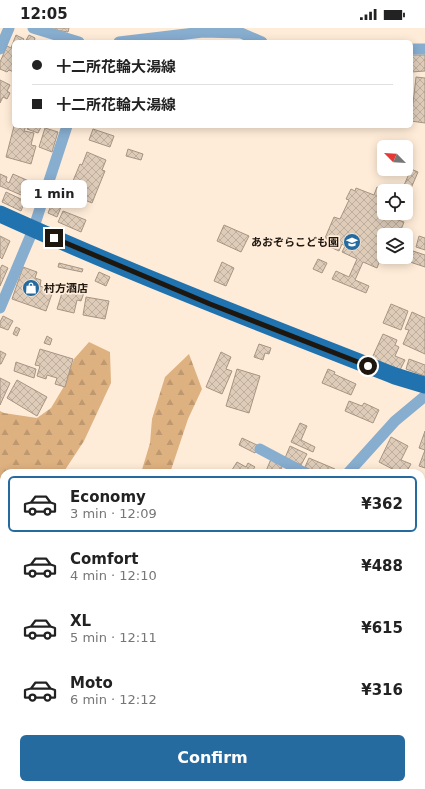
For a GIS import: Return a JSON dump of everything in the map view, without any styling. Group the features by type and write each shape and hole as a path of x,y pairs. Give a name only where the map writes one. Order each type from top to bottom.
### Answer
{"main road":[{"path":"0,214 34,230 210,304 395,376 425,385"}],"street":[{"path":"0,49 9,28"},
{"path":"33,28 72,40"},
{"path":"136,40 204,32 241,33 257,40"},
{"path":"413,49 425,49"},
{"path":"0,308 3,294 34,230 66,128"},
{"path":"352,469 395,420 425,396"},
{"path":"260,449 298,469"}],"green space":[{"path":"89,342 110,352 111,383 84,441 66,469 0,469 0,411 4,413 37,418 51,408 63,388 74,359"},
{"path":"189,354 202,389 188,419 171,469 142,469 150,443 152,419 165,377"}],"building":[{"path":"43,28 69,28 68,32"},
{"path":"16,35 24,39 23,40 14,40"},
{"path":"29,35 35,38 34,40 26,40"},
{"path":"12,45 12,71 9,70 7,72 0,69 0,62 7,46 11,48"},
{"path":"413,55 425,55 425,71 413,72"},
{"path":"416,77 425,78 425,123 413,121 413,103"},
{"path":"0,80 10,85 7,91 10,93 7,99 3,97 0,103"},
{"path":"13,128 25,128 24,131 34,133 31,145 36,146 31,164 6,157"},
{"path":"28,128 40,128 38,133 27,129"},
{"path":"45,128 58,132 52,152 39,147"},
{"path":"93,129 114,136 110,147 89,140"},
{"path":"128,149 143,154 141,160 126,156"},
{"path":"87,152 106,160 102,170 105,171 92,203 68,193 80,164 82,165"},
{"path":"413,170 418,172 413,184 405,184 408,176 413,176"},
{"path":"0,174 7,177 6,181 9,183 13,174 38,185 33,200 0,186"},
{"path":"377,187 377,220 398,220 404,222 402,228 377,228 377,264 379,264 377,268 363,262 355,280 369,286 366,293 332,279 336,271 349,277 357,259 342,252 345,246 342,244 339,251 330,247 332,242 325,238 334,217 340,219 349,200 346,199 351,189 355,191 356,188 374,195"},
{"path":"6,192 25,201 21,211 2,202"},
{"path":"52,203 61,207 57,217 48,213"},
{"path":"63,211 86,220 81,232 58,222"},
{"path":"224,225 249,236 241,252 217,241"},
{"path":"0,236 10,241 2,259 0,257"},
{"path":"419,236 425,238 425,250 416,247"},
{"path":"413,251 425,255 425,267 413,263"},
{"path":"318,259 327,263 322,273 313,269"},
{"path":"222,262 234,268 226,286 214,281"},
{"path":"59,263 83,269 82,272 58,267"},
{"path":"2,265 8,268 0,286 0,269"},
{"name":"村方酒店","path":"23,267 37,272 35,278 41,280 40,286 53,291 46,311 12,299"},
{"path":"99,272 110,277 106,286 95,281"},
{"path":"59,283 85,290 81,301 77,300 74,313 57,309 62,293 56,292"},
{"path":"86,297 109,301 105,319 83,315"},
{"path":"391,304 408,311 401,330 383,323"},
{"path":"412,312 425,318 425,354 403,344 409,330 405,329"},
{"path":"3,316 13,321 8,330 0,327 0,322"},
{"path":"16,327 20,329 17,336 13,334"},
{"path":"383,334 397,340 395,345 399,347 395,356 405,360 400,370 372,358"},
{"path":"47,336 52,339 50,345 44,343"},
{"path":"259,344 271,348 269,354 265,353 263,360 254,357"},
{"path":"40,349 73,359 65,387 55,384 57,378 47,375 46,379 37,376 40,366 35,365"},
{"path":"0,351 6,354 1,364 0,364"},
{"path":"221,352 231,357 226,369 232,371 222,394 206,387"},
{"path":"409,359 425,365 425,376 406,369"},
{"path":"16,362 36,369 34,378 14,371"},
{"path":"237,369 260,376 249,413 226,406"},
{"path":"328,369 335,372 334,374 356,384 351,395 322,383"},
{"path":"0,378 10,383 0,405"},
{"path":"17,380 47,397 37,416 7,398"},
{"path":"349,401 362,406 364,403 379,410 373,423 345,411"},
{"path":"300,423 307,426 301,440 315,447 313,452 291,442"},
{"path":"425,431 425,450 419,448"},
{"path":"391,437 408,446 401,460 411,464 408,469 392,469 379,462"},
{"path":"242,438 259,446 255,453 239,445"},
{"path":"290,446 307,454 301,465 285,458"},
{"path":"425,450 425,468 419,466"},
{"path":"309,458 335,469 309,469 305,467"},
{"path":"271,459 283,465 281,469 267,469"},
{"path":"237,462 246,467 248,463 255,467 254,469 233,469"}],"place":[{"name":"あおぞらこども園","path":"352,242"},
{"name":"村方酒店","path":"31,288"}],"route":[{"path":"54,238 210,304 368,366"}]}
